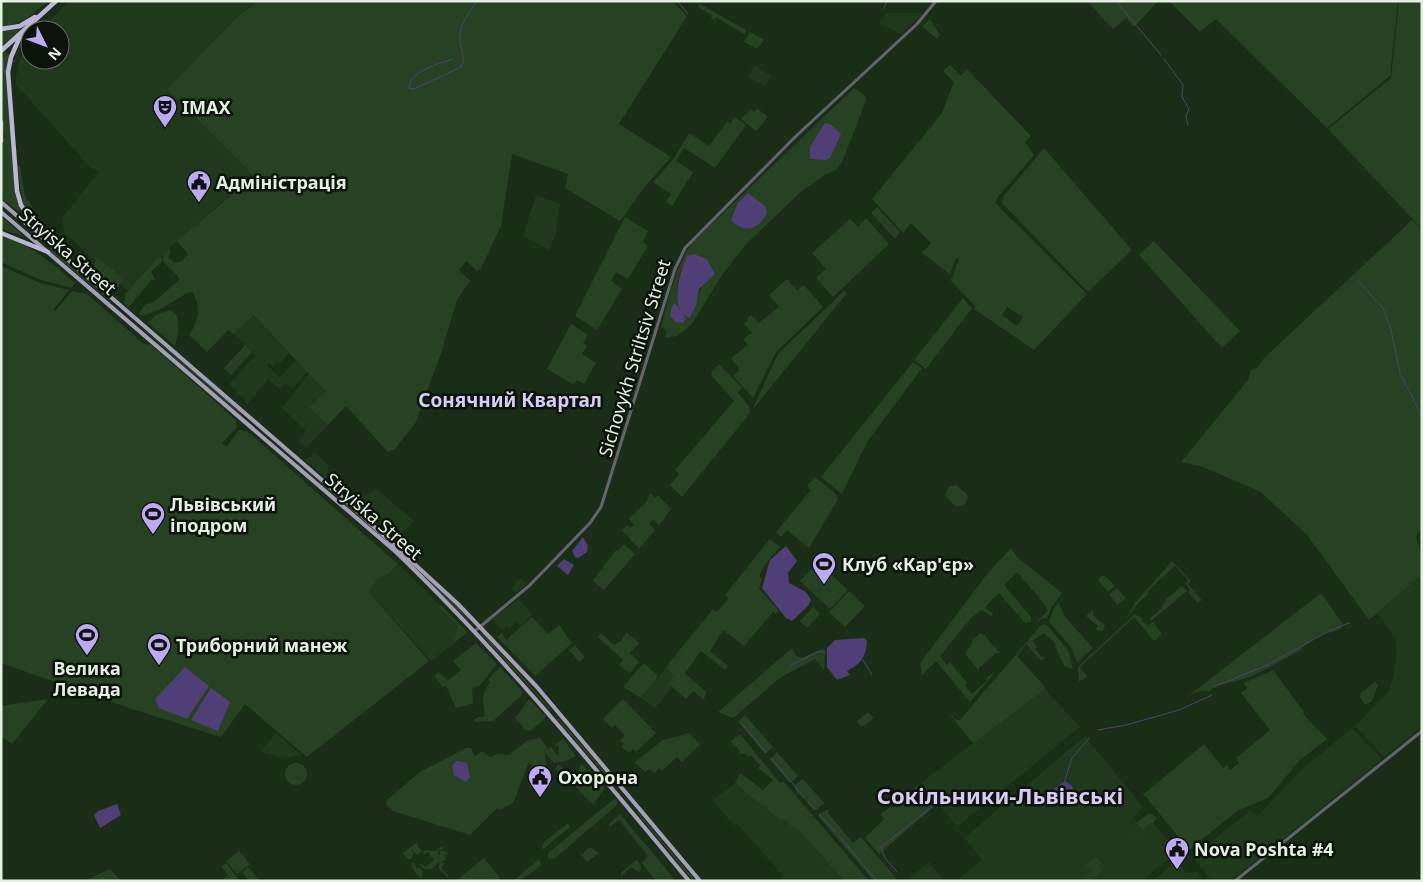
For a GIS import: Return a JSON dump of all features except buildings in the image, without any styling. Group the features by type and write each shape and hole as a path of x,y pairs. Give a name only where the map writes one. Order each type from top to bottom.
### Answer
{"highway":[{"path":"35,20 56,1"},
{"path":"1,29 20,26 41,15"},
{"path":"1,51 20,34"},
{"path":"20,36 10,57 8,72 16,180 21,205 39,234"},
{"path":"1,122 1,141"},
{"path":"1,233 48,252"}],"main road":[{"name":"Stryiska Street","path":"1,202 398,546 480,626 558,712 700,881"},
{"name":"Stryiska Street","path":"1,212 396,552 475,631 552,717 689,881"},
{"path":"111,306 115,301"},
{"path":"552,717 558,712"},
{"path":"610,786 616,781"},
{"path":"634,814 640,809"}],"street":[{"name":"Sichovykh Striltsiv Street","path":"475,631 530,585 590,523 601,508 675,269 684,248 795,137 918,24 936,1"},
{"path":"1235,881 1422,731"}],"shaded area":[{"path":"1,1 48,1 25,20 20,20 20,22 1,28"},
{"path":"70,1 257,1 235,19 167,89 255,176 211,211 182,239 172,245 165,255 155,260 128,291 66,234 62,225 64,215 99,172 90,167 15,83 20,59 20,70 70,70 70,20 50,20"},
{"path":"258,1 672,1 687,16 619,124 671,157 643,189 620,221 565,188 568,174 512,154 501,226 481,268 477,271 466,261 459,270 470,281 457,300 441,353 416,422 395,449 388,452 346,406 328,425 309,408 325,391 253,315 234,334 228,330 207,352 189,335 195,325 198,314 197,303 192,292 187,293 159,310 143,316 138,314 146,304 153,303 180,279 163,261 163,257 168,249 170,250 169,258 174,263 181,262 188,254 177,241 254,176 167,89 235,19"},
{"path":"1087,1 1158,1 1134,27 1126,18 1113,29"},
{"path":"1169,1 1398,1 1390,76 1327,128 1216,19 1200,32"},
{"path":"1399,1 1422,1 1422,229 1328,129 1391,78"},
{"path":"700,4 746,30 744,34 716,17 714,20 711,18 712,15 698,7"},
{"path":"886,13 920,13 922,15 901,34 879,23"},
{"path":"930,19 940,35 937,39 922,26"},
{"path":"20,26 20,30 1,47 1,31"},
{"path":"750,32 764,40 757,49 744,42"},
{"path":"5,52 9,54 6,79 16,191 20,209 18,211 1,198 1,148 5,136 1,115 1,55"},
{"path":"755,65 771,76 765,86 747,76"},
{"path":"950,65 961,76 967,69 1031,136 1025,142 1034,155 997,198 995,203 1087,294 1034,350 974,309 976,307 951,281 959,260 956,258 950,274 922,253 931,243 911,223 903,233 872,199 942,113 954,82 943,71","holes":["1007,307 1023,317 1017,326 1002,315"]},
{"path":"854,88 866,96 843,160 836,170 826,174 803,190 746,244 722,275 692,324 677,336 665,338 667,331 661,327 670,294 681,262 692,243","holes":["694,254 707,259 715,274 701,289 690,318 680,304 678,296 680,273 687,257"]},
{"path":"757,108 768,117 756,131 741,119 751,109 754,112"},
{"path":"735,117 746,125 715,168 684,148 676,161 693,172 672,206 666,202 671,194 653,182 673,160 689,133 709,146 727,122 730,124"},
{"path":"825,123 830,124 841,134 830,158 826,160 810,159 810,147"},
{"path":"1044,148 1132,250 1088,292 1002,203 1003,197"},
{"path":"20,165 25,196 35,211 29,216 23,203 17,167"},
{"path":"748,193 765,206 767,212 760,223 751,228 741,227 731,220 738,203"},
{"path":"536,195 560,204 556,234 549,250 523,236"},
{"path":"877,207 900,232 895,239 871,213"},
{"path":"1,216 25,237 1,229"},
{"path":"625,217 648,231 643,242 648,246 628,279 616,272 611,281 622,289 597,330 575,316"},
{"path":"866,218 889,244 833,297 816,278 826,269 812,253 850,219 858,227"},
{"path":"1412,220 1422,230 1422,528 1416,536 1422,559 1422,575 1369,620 1307,535 1261,492 1203,467 1181,462 1248,380 1251,370 1257,368 1264,358"},
{"path":"1,235 32,249 75,283 71,288 41,280 1,262"},
{"path":"1154,241 1240,331 1222,348 1139,255"},
{"path":"51,249 105,296 105,297 50,251"},
{"path":"694,254 707,259 715,274 699,289 696,305 690,318 683,314 679,308 678,290 681,271 687,256"},
{"path":"97,257 124,279 116,289 87,270 94,265"},
{"path":"158,257 162,257 162,261 151,272 155,280 152,279 128,308 124,302 125,294"},
{"name":"Львівський іподром","path":"1,266 40,283 69,290 54,309 55,311 72,291 87,294 144,344 151,345 236,420 237,427 222,443 226,447 239,430 247,431 398,564 388,574 378,578 369,592 429,661 307,757 245,704 221,737 129,708 1,663"},
{"path":"787,279 797,290 804,285 823,307 776,352 753,398 733,376 740,370 731,358 748,345 743,339 752,333 744,324 748,320 747,318 751,315 759,323 779,307 769,295"},
{"path":"844,291 847,293 752,410 778,354"},
{"path":"963,298 972,308 926,369 914,360"},
{"path":"675,303 686,319 683,323 676,322 670,316 672,306"},
{"path":"118,308 240,411 242,415 240,414"},
{"path":"170,310 177,317 178,321 175,346 148,323 156,315"},
{"path":"252,315 289,353 280,363 278,361 273,367 269,363 267,365 280,378 296,360 307,372 292,389 286,383 280,389 268,379 248,404 229,384 256,355 234,334"},
{"path":"571,324 588,335 583,343 587,346 582,354 596,363 584,384 577,380 574,385 547,369"},
{"path":"245,345 252,352 231,375 224,368"},
{"path":"913,362 922,368 867,442 842,494 821,477"},
{"path":"719,364 742,388 737,392 749,406 750,413 682,497 670,485 679,474 675,470 734,401 711,375 712,371"},
{"path":"309,374 325,391 309,408 328,425 306,448 299,442 306,431 282,408"},
{"path":"627,382 636,384 628,408 620,406"},
{"path":"249,420 398,548 470,618 468,620 396,550"},
{"path":"314,452 329,465 326,478 304,459 310,457"},
{"path":"815,477 836,494 838,499 809,548 787,530 781,537 776,532 811,490 807,486"},
{"path":"956,485 966,493 968,498 964,505 956,507 945,495 949,487"},
{"path":"376,488 414,521 403,532 397,533 391,524 360,497 367,495"},
{"path":"651,494 655,498 658,495 671,509 659,525 653,519 649,524 655,530 639,549 622,530 627,525 630,528 634,525 629,519 648,500 647,498"},
{"path":"583,537 588,546 587,552 578,558 575,557 572,551"},
{"path":"770,539 780,547 768,560 759,576 762,579 759,588 779,611 776,614 773,612 744,646 723,630 710,651 728,666 725,670 701,651 685,673 706,692 704,700 693,691 686,699 668,683 674,675 666,667 713,609 717,612 729,598 725,595"},
{"path":"624,544 635,554 604,590 593,581 616,550 618,551"},
{"path":"786,546 797,561 788,573 789,583 806,592 811,600 808,606 792,621 786,618 762,588 770,560"},
{"path":"1011,548 1018,558 1062,593 1051,608 1047,619 1043,618 1035,624 1048,610 1041,599 1038,600 1040,598 1032,589 1030,591 1031,588 1023,579 1021,581 1022,577 1017,572 1004,585 1031,617 1031,622 1025,623 999,593 985,607 990,612 993,612 992,617 982,610 972,617 940,656 947,665 950,662 967,683 965,686 972,694 987,681 987,677 995,672 970,702 936,661 922,675 920,663 988,573"},
{"path":"564,559 574,565 568,575 557,566"},
{"path":"1172,561 1191,581 1188,584 1202,600 1198,603 1188,592 1190,590 1186,584 1188,580 1175,566 1166,574 1168,576 1165,575 1156,583 1158,585 1155,584 1147,592 1149,594 1139,602 1126,619 1135,603"},
{"name":"Клуб «Кар'єр»","path":"818,562 848,590 830,609 800,581"},
{"path":"398,564 466,630 466,634 431,661 369,592 378,578 388,574"},
{"path":"1422,575 1422,726 1384,757 1355,726 1389,691 1394,673 1397,651 1395,638 1378,613"},
{"path":"1101,576 1105,576 1115,586 1108,592 1098,580"},
{"path":"520,578 527,584 516,593 512,589"},
{"path":"1182,586 1187,591 1151,621 1150,618 1161,609 1166,599"},
{"path":"1073,587 1059,603 1065,617 1093,648 1077,662 1071,647 1049,622 1054,608"},
{"path":"1117,588 1126,598 1117,605 1109,594"},
{"path":"849,591 865,606 845,627 829,612"},
{"path":"1321,593 1343,624 1341,629 1319,636 1301,648 1301,650 1261,671 1245,678 1219,685 1210,691 1199,691 1182,701"},
{"path":"518,599 532,614 521,626 517,622 509,629 507,626 502,630 492,619"},
{"path":"441,605 465,630 466,633 454,643 458,626 439,607"},
{"path":"813,607 820,614 807,628 800,621"},
{"path":"1093,610 1093,615 1101,623 1105,624 1103,631 1096,629 1098,626 1086,616"},
{"path":"1135,614 1148,625 1155,621 1154,624 1162,634 1154,641 1134,617 1080,667 1087,676 1079,682 1078,667"},
{"path":"532,617 548,634 559,625 572,643 535,676 497,637 502,633 506,640"},
{"path":"1046,624 1068,650 1073,669 1064,666 1055,646 1056,644 1044,633 1032,641 1037,647 1035,649 1042,657 1045,657 1041,661 1026,644 1017,656 1045,689 974,743 947,711 956,720 960,720 1041,625"},
{"path":"626,632 639,643 630,653 639,662 630,673 619,665 623,660 598,637 601,633 614,645 622,640"},
{"path":"483,633 550,708 549,709 481,634"},
{"path":"980,633 1000,653 996,653 979,668 979,671 965,654 972,640"},
{"path":"864,638 867,641 862,659 856,666 847,671 850,675 837,680 827,667 827,648 835,640"},
{"path":"476,643 497,664 480,685 472,689 473,703 456,708 446,686 443,687 434,676 438,672 448,681 461,670 453,661"},
{"path":"575,645 585,657 579,662 569,650"},
{"path":"792,648 796,656 803,658 823,648 825,651 824,670 815,659 780,678 733,718 718,712"},
{"path":"644,663 657,675 657,678 641,698 623,687"},
{"path":"185,667 209,686 187,719 159,708 155,699"},
{"path":"500,667 522,691 522,695 493,721 474,722 473,720 478,717 485,717 484,692 490,682 488,680"},
{"path":"666,667 675,675 668,683 672,687 656,708 641,698"},
{"path":"1273,670 1304,712 1303,714 1327,739 1300,760 1268,798 1237,811 1189,850 1142,792 1145,793 1204,744 1223,768 1227,765 1230,770 1239,763 1236,758 1270,730 1241,693 1247,689 1244,683"},
{"path":"1375,682 1378,685 1372,701 1365,705 1360,697 1361,693"},
{"path":"211,688 230,702 218,731 191,720"},
{"path":"1045,689 1080,727 957,827 921,783"},
{"path":"48,699 12,744 1,736 1,706"},
{"path":"529,699 545,716 544,720 530,731 525,730 515,718"},
{"path":"623,699 656,733 636,752 633,749 629,753 622,747 624,744 620,741 625,735 615,725 612,728 603,719"},
{"path":"868,712 874,718 862,727 857,721"},
{"path":"745,715 773,747 765,754 738,722"},
{"path":"557,719 611,779 610,781"},
{"path":"1352,728 1382,759 1231,881 1211,881 1193,857 1247,813 1251,811 1258,816 1301,770"},
{"path":"276,733 301,755 284,758 260,752"},
{"path":"689,733 700,745 682,762 677,757 662,771 660,768 654,773 649,769 645,772 635,762 663,740"},
{"path":"740,734 780,783 784,782 869,881 844,881 796,827 794,829 784,819 781,821 735,783 740,773 763,790 773,780 758,768 760,765 751,755 748,757 745,754 739,754 740,751 731,742 729,743"},
{"path":"1085,736 1143,807 1133,818 1141,828 1151,820 1177,852 1141,881 956,881 982,859 964,838"},
{"path":"540,738 549,750 550,746 558,756 559,747 555,744 563,739 576,756 566,761 554,763 545,753 546,764 544,768 534,769 529,762 513,803 500,810 497,808 470,835 393,811 386,804 388,799 420,772 466,748 471,748 475,756 482,751 490,757 498,754 509,755 528,740"},
{"path":"777,752 798,776 792,782 789,782 770,760"},
{"path":"457,761 467,763 470,777 466,782 454,775 452,765"},
{"path":"296,763 304,766 307,774 304,782 296,785 288,782 285,774 288,766"},
{"path":"581,763 605,788 593,805 574,785"},
{"path":"558,764 568,771 569,781 565,781 559,776 556,768"},
{"path":"804,780 824,803 817,810 814,810 795,790 795,785"},
{"path":"1065,781 1072,786 1073,790 1061,800 1053,790"},
{"path":"735,783 781,820 783,819 794,828 796,827 844,881 782,881 780,878 783,876 737,823 734,826 713,800"},
{"path":"919,785 935,806 879,854 865,838 884,819 881,814 890,807 894,808 897,802"},
{"path":"614,799 617,801 617,805 554,859 548,858 548,853"},
{"path":"117,804 121,815 100,828 94,815 98,811"},
{"path":"829,810 828,813 853,843 861,837 896,878 895,881 874,881 819,817 819,814"},
{"path":"638,812 696,881 693,881"},
{"path":"1150,813 1157,818 1153,824 1151,823 1144,828 1145,830 1129,844 1143,830 1136,823"},
{"path":"620,814 676,881 656,881 642,863 648,856 619,820 611,826 609,824"},
{"path":"568,823 570,827 542,850 543,843"},
{"path":"418,842 417,845 422,851 417,855 411,849 414,854 411,859 408,859 403,853"},
{"path":"442,846 444,849 439,850 438,853 439,856 441,850 448,853 444,856 446,859 441,863 445,863 441,868 449,876 447,877 439,869 439,862 432,869 424,869 420,865 422,864 425,867 434,860 428,852 424,855 423,852 425,850 436,851"},
{"path":"590,847 599,853 587,862 579,852 582,854"},
{"path":"239,851 250,864 237,874 226,861"},
{"path":"1096,857 1102,863 1099,866 1103,870 1091,881 1081,881 1092,872 1086,865"},
{"path":"484,858 502,881 456,881"},
{"path":"539,859 541,865 532,873 517,881 513,881"},
{"path":"637,860 641,866 640,871 638,872 631,867 621,877 621,872"},
{"path":"1177,861 1187,873 1197,872 1202,877 1198,881 1152,881"},
{"path":"929,862 944,881 906,881"},
{"path":"226,863 240,881 221,881 228,875 222,867"},
{"path":"411,863 414,863 417,869 419,867 423,871 421,879 413,870"},
{"path":"248,867 260,881 249,881 242,872"},
{"path":"110,869 121,881 84,881"}],"waterway":[{"path":"453,59 433,65 419,72 410,82 409,88 414,89 461,67 463,57 460,41 461,30 477,1"},
{"path":"677,1 688,14"},
{"path":"884,8 887,1"},
{"path":"1116,1 1161,55"},
{"path":"1406,1 1422,2"},
{"path":"1,59 3,58 4,71"},
{"path":"1164,59 1183,85 1182,97 1189,109 1186,116 1188,125"},
{"path":"1357,280 1383,308 1391,330 1400,373 1422,416"},
{"path":"1214,687 1267,665 1329,631 1349,623"},
{"path":"790,666 817,652 825,652"},
{"path":"863,660 872,675"},
{"path":"1098,730 1126,725 1179,710 1212,695"},
{"path":"742,724 766,752"},
{"path":"1064,783 1072,758 1089,738"},
{"path":"771,758 804,797"},
{"path":"809,803 815,809"},
{"path":"897,872 885,858 881,847 933,806"},
{"path":"819,814 835,832"},
{"path":"839,836 877,881"}],"place":[{"name":"IMAX","path":"165,128"},
{"name":"Адміністрація","path":"199,203"},
{"name":"Львівський іподром","path":"153,535"},
{"name":"Клуб «Кар'єр»","path":"824,585"},
{"name":"Велика Левада","path":"87,656"},
{"name":"Триборний манеж","path":"159,666"},
{"name":"Охорона","path":"540,798"},
{"name":"Nova Poshta #4","path":"1177,870"}],"district":[{"name":"Сонячний Квартал","path":"510,400"},
{"name":"Сокільники-Львівські","path":"1000,795"}]}
